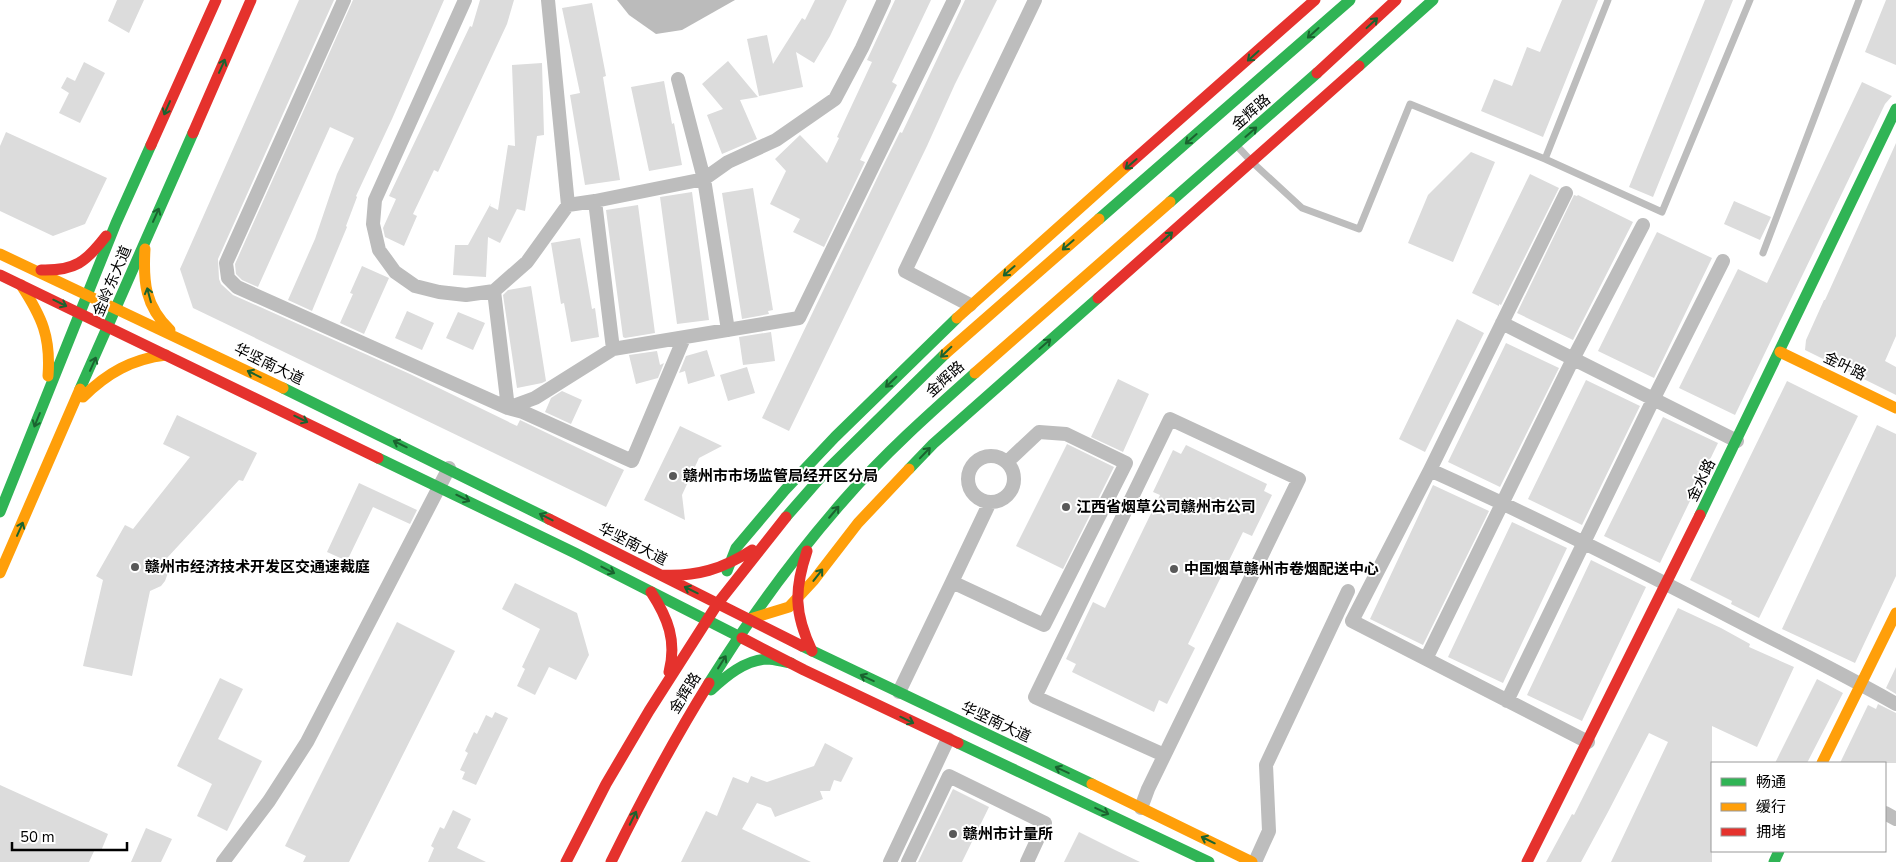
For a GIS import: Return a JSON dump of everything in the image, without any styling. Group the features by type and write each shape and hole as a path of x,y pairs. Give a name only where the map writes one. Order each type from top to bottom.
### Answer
{"main road":[{"name":"金岭东大道","path":"0,512 116,223 216,0"},
{"name":"金岭东大道","path":"0,573 251,0"},
{"path":"718,603 736,548 785,490 835,437 970,305 1315,0"},
{"name":"金辉路","path":"566,862 606,784 718,603 770,535 828,469 959,340 1350,0"},
{"name":"金辉路","path":"611,862 640,803 694,706 738,637 844,500 909,432 1079,280 1294,95 1396,0"},
{"path":"750,620 789,607 814,580 858,523 933,444 1433,0"},
{"name":"金水路","path":"1527,862 1737,441 1896,109"},
{"path":"30,268 57,271 70,270 97,248 116,223"},
{"path":"146,238 144,264 150,298 155,314 175,336"},
{"name":"华坚南大道","path":"0,254 449,468 812,651 1253,862"},
{"path":"0,275 575,553 791,663 1209,862"},
{"path":"21,285 35,306 48,336 50,352 47,395"},
{"name":"金叶路","path":"1780,352 1896,408"},
{"path":"73,408 99,381 120,367 143,358 166,354"},
{"path":"661,575 690,576 730,564 770,535"},
{"path":"811,541 802,566 796,599 798,618 812,651"},
{"path":"651,592 668,622 674,643 673,660 664,688"},
{"path":"1822,762 1896,613"},
{"path":"694,706 730,673 747,664 766,659 791,663"}],"street":[{"path":"344,0 226,263 228,278 237,286 508,408 523,412 632,461 684,338"},
{"path":"465,0 375,200 372,224 379,250 395,272 415,286 439,292 466,294 494,291 527,262 568,205 548,0"},
{"path":"568,205 704,180 728,162 776,140 835,99 862,48 884,0"},
{"path":"508,408 535,398 612,349 799,318 954,0"},
{"path":"970,305 905,271 1035,0"},
{"path":"678,79 704,180 728,330"},
{"path":"1566,193 1430,470 1352,621 1588,742"},
{"path":"594,201 612,349"},
{"path":"1426,659 1573,359 1643,225"},
{"path":"1507,701 1653,400 1724,261"},
{"path":"494,291 508,408"},
{"path":"1502,323 1737,441"},
{"path":"1141,808 1164,755 1299,480 1170,418 1035,697 1164,755"},
{"path":"952,582 1044,625 1126,463 1066,434 1039,432 1006,462"},
{"path":"985,456 998,457 1006,462 1012,471 1013,486 1004,498 990,502 982,500 971,491 968,476 974,463 985,456"},
{"path":"223,862 269,801 307,742 449,468"},
{"path":"1430,470 1503,502 1861,684 1896,704"},
{"path":"899,692 990,502"},
{"path":"1253,862 1270,831 1266,765 1348,591"},
{"path":"890,862 948,739"},
{"path":"908,862 949,776 1046,823 1027,862"}],"lane":[{"path":"1545,159 1608,0"},
{"path":"1236,145 1302,208 1359,229 1410,104 1545,159 1662,212 1750,0"},
{"path":"1763,253 1859,0"}],"shaded area":[{"path":"617,0 735,0 682,30 656,34 629,15"}],"building":[{"path":"117,0 144,0 129,33 108,21"},
{"path":"299,0 334,0 218,259 221,284 233,295 410,374 517,426 520,420 624,470 606,507 193,308 180,269"},
{"path":"353,0 444,0 356,196 347,227 312,311 288,300 315,239 337,174 354,138 330,127 258,287 242,280 236,274 235,264"},
{"path":"480,0 514,0 507,24 438,172 434,170 413,214 417,216 404,246 385,237 383,228 396,199 389,196 470,26 472,27"},
{"path":"815,0 847,0 830,36 814,63 796,52 803,87 759,96 747,39 767,35 773,64 802,18 805,20"},
{"path":"895,0 931,0 892,82 897,85 860,160 865,162 824,247 793,232 800,219 770,204 786,171 775,159 800,135 827,163 872,62 867,60"},
{"path":"965,0 997,0 789,431 762,418"},
{"path":"1562,0 1598,0 1543,137 1481,111 1494,79 1512,86 1527,47 1540,52"},
{"path":"1705,0 1733,0 1653,197 1629,187"},
{"path":"1886,0 1896,0 1896,65 1865,52"},
{"path":"592,3 606,76 603,77 620,180 585,185 570,95 580,93 562,8"},
{"path":"728,61 758,97 740,100 757,139 722,154 707,115 723,109 702,84"},
{"path":"84,62 105,73 80,123 59,113 69,93 61,88 67,77 75,81"},
{"path":"542,63 544,135 537,136 525,211 517,209 500,243 488,237 486,277 453,275 455,245 468,245 491,203 490,206 498,210 508,145 515,146 512,65"},
{"path":"664,81 682,165 649,171 631,87"},
{"path":"1862,82 1892,96 1885,104 1735,415 1679,388 1738,269 1767,283"},
{"path":"6,132 107,178 85,224 53,236 0,211 0,146"},
{"path":"1896,143 1896,336 1885,361 1896,367 1896,395 1805,350 1806,340"},
{"path":"1471,152 1495,162 1453,262 1408,243 1428,195"},
{"path":"1530,174 1559,188 1499,306 1472,293"},
{"path":"753,188 773,310 768,311 769,314 742,319 722,193"},
{"path":"692,192 709,320 677,324 660,197"},
{"path":"1574,195 1578,195 1633,222 1573,340 1517,313"},
{"path":"1734,201 1771,217 1760,240 1724,224"},
{"path":"638,205 655,333 625,338 623,337 606,210"},
{"path":"1657,232 1712,258 1654,378 1598,351"},
{"path":"580,238 592,309 595,308 599,337 571,342 564,303 561,304 551,243"},
{"path":"362,266 389,278 364,334 340,323 353,294 350,293"},
{"path":"531,286 546,381 517,388 503,295 508,290"},
{"path":"407,311 434,323 422,350 395,338"},
{"path":"458,312 485,323 473,350 446,338"},
{"path":"1457,319 1484,333 1425,452 1399,439"},
{"path":"771,332 775,361 743,365 739,337"},
{"path":"1506,343 1559,368 1500,487 1448,462"},
{"path":"707,350 715,376 688,384 685,371 679,373 686,356"},
{"path":"657,351 660,365 664,363 658,378 636,384 629,355"},
{"path":"747,367 755,393 728,401 720,375"},
{"path":"1118,379 1149,394 1123,452 1091,437"},
{"path":"1586,380 1640,406 1582,525 1528,499"},
{"path":"1787,381 1858,416 1759,618 1731,604 1732,601 1690,580"},
{"path":"562,391 582,400 571,424 545,412 551,398"},
{"name":"赣州市经济技术开发区交通速裁庭","path":"177,415 257,453 243,481 239,480 167,558 169,570 165,581 161,586 150,591 132,676 83,666 103,580 96,576 125,525 133,529 190,457 163,444"},
{"path":"1663,417 1718,443 1660,563 1604,536"},
{"path":"1877,425 1896,434 1896,576 1855,663 1782,629"},
{"name":"赣州市市场监管局经开区分局","path":"680,426 722,446 699,458 682,495 685,520 644,500"},
{"name":"江西省烟草公司赣州市公司","path":"1067,444 1114,467 1063,569 1016,546"},
{"name":"中国烟草赣州市卷烟配送中心","path":"1186,445 1267,484 1264,491 1272,495 1252,536 1243,532 1188,644 1195,648 1167,704 1159,700 1154,712 1072,672 1076,664 1066,659 1093,602 1105,608 1160,495 1153,492 1173,450 1181,454"},
{"path":"359,483 417,510 410,524 373,507 347,561 327,552"},
{"path":"1433,485 1489,511 1423,645 1370,619"},
{"path":"1512,522 1567,548 1503,683 1448,657"},
{"path":"1591,560 1646,587 1582,721 1527,695"},
{"path":"515,583 577,613 589,655 576,680 549,667 535,695 517,686 525,669 522,667 540,629 502,609"},
{"path":"1678,608 1721,628 1750,644 1749,647 1794,667 1757,747 1712,726 1712,862 1611,862 1668,742 1649,733 1581,862 1546,862 1572,814 1574,815"},
{"path":"397,622 455,651 349,862 303,862 306,856 285,846"},
{"path":"1896,667 1896,694 1886,688"},
{"path":"220,678 243,689 218,739 262,761 227,831 197,816 212,784 177,766"},
{"path":"1817,679 1843,693 1808,762 1776,762"},
{"path":"1878,704 1896,713 1896,763 1840,762 1868,705 1876,709"},
{"path":"495,712 508,718 476,785 462,779 465,772 460,770 468,753 465,751 474,732 477,734 486,715 492,718"},
{"path":"825,743 853,758 841,782 834,780 830,791 820,791 823,799 775,817 771,808 757,803 742,829 811,862 681,862 706,811 717,816 733,777 748,783 751,776 767,782 814,766"},
{"path":"0,785 108,834 101,851 95,849 89,862 0,862"},
{"name":"赣州市计量所","path":"953,789 989,807 962,862 918,862"},
{"path":"453,810 471,819 457,848 486,862 428,862 434,848 431,846 440,827 444,829"},
{"path":"146,828 172,839 161,862 131,862"},
{"path":"1079,832 1115,850 1140,862 1064,862"}],"traffic: fast":[{"path":"1099,219 1350,0"},
{"path":"1359,66 1433,0"},
{"path":"1170,202 1317,73"},
{"path":"1700,515 1896,109"},
{"path":"80,389 193,133"},
{"path":"0,512 116,223 151,145"},
{"path":"909,469 933,444 1098,298"},
{"path":"727,571 736,548 785,490 835,437 957,318"},
{"path":"786,517 828,469 945,354"},
{"path":"709,683 773,589 844,500 891,450 975,373"},
{"path":"283,388 549,519"},
{"path":"378,458 575,553 742,638"},
{"path":"802,646 1092,784"},
{"path":"711,690 730,674 751,662 773,659 791,663"},
{"path":"958,743 1209,862"},
{"path":"1774,862 1779,852"}],"traffic: slow":[{"path":"957,318 1128,165"},
{"path":"975,373 1170,202"},
{"path":"945,354 1099,219"},
{"path":"145,249 145,283 147,293 155,312 170,330"},
{"path":"0,254 283,388"},
{"path":"21,285 35,307 44,328 48,350 48,376"},
{"path":"1780,352 1896,408"},
{"path":"83,397 101,381 121,368 142,360 166,355"},
{"path":"0,573 80,389"},
{"path":"750,619 789,607 814,580 858,523 909,469"},
{"path":"1822,762 1896,613"},
{"path":"1092,784 1252,862"}],"traffic: jam":[{"path":"151,145 216,0"},
{"path":"193,133 251,0"},
{"path":"1128,165 1315,0"},
{"path":"1317,73 1396,0"},
{"path":"1098,298 1359,66"},
{"path":"41,270 63,269 79,263 106,236"},
{"path":"0,275 378,458"},
{"path":"1527,862 1700,515"},
{"path":"566,862 606,784 649,711 718,603 786,517"},
{"path":"549,519 802,646"},
{"path":"661,575 686,575 720,567 752,550"},
{"path":"807,551 800,578 798,601 802,625 812,651"},
{"path":"651,592 662,611 669,630 672,650 669,672"},
{"path":"742,638 804,670 958,743"},
{"path":"611,862 658,771 709,683"}],"place":[{"name":"赣州市市场监管局经开区分局","path":"673,476"},
{"name":"江西省烟草公司赣州市公司","path":"1066,507"},
{"name":"赣州市经济技术开发区交通速裁庭","path":"135,567"},
{"name":"中国烟草赣州市卷烟配送中心","path":"1174,569"},
{"name":"赣州市计量所","path":"953,834"}]}
